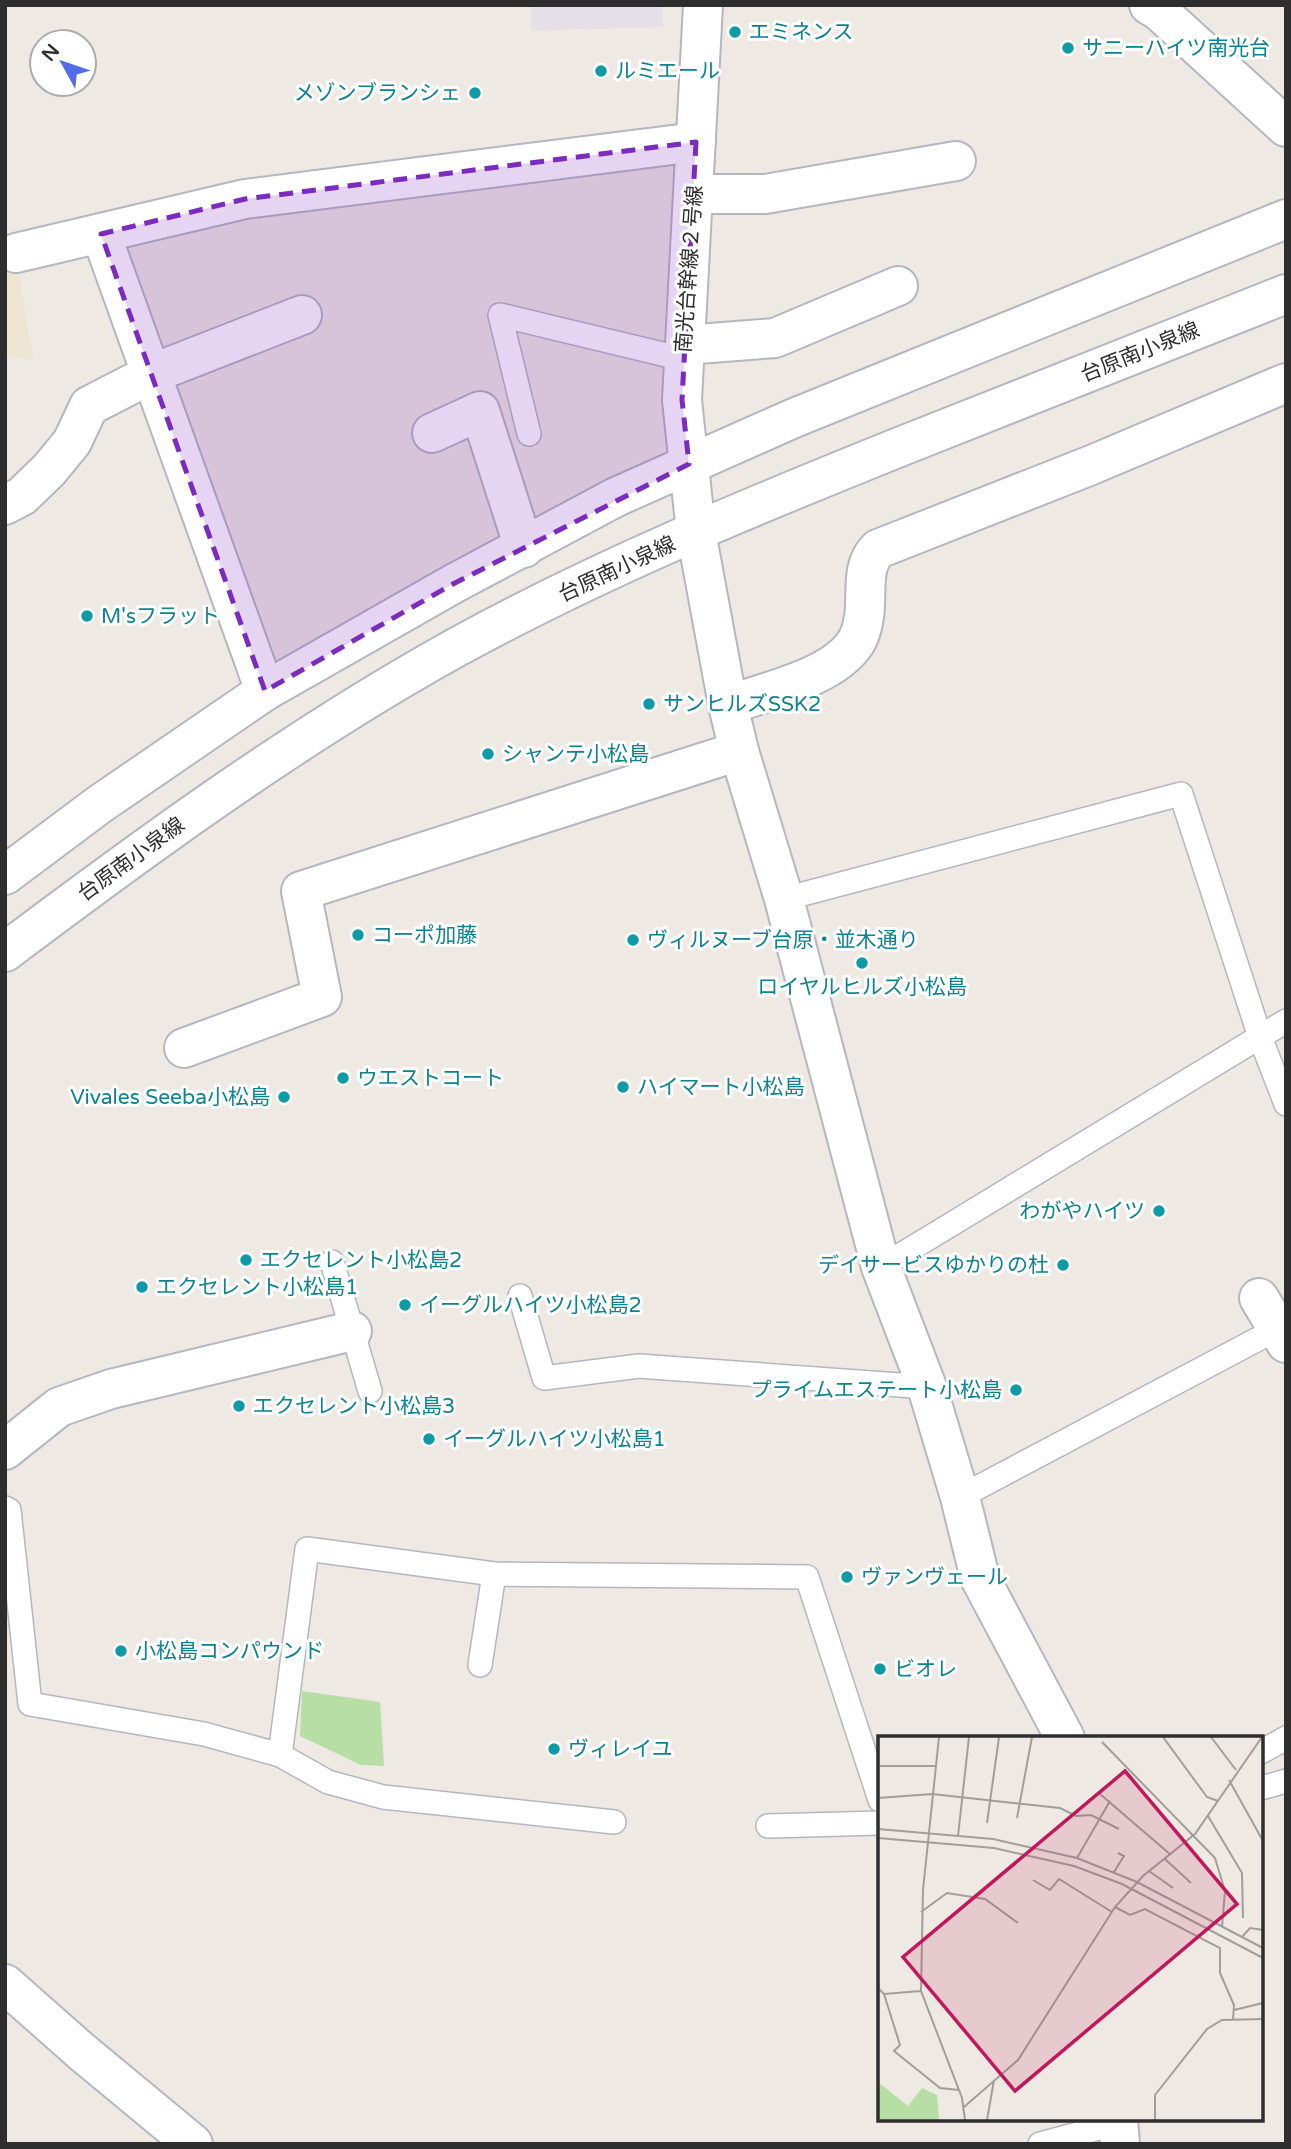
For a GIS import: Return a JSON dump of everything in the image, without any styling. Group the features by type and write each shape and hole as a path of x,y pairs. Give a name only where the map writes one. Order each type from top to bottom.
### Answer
{"street":[{"name":"南光台幹線２号線","path":"703,5 682,400 696,532 728,705 739,751 784,899 881,1267 927,1387 960,1497 980,1578 1064,1736"},
{"path":"1149,5 1159,10 1286,127"},
{"path":"16,253 245,199 696,142"},
{"path":"694,194 765,194 956,161"},
{"path":"5,874 100,804 265,691 453,584 616,497 793,418 1286,219"},
{"path":"101,234 265,691"},
{"path":"684,352 775,338 898,286"},
{"name":"台原南小泉線","path":"5,952 97,883 294,745 457,647 629,561 789,492 1286,294"},
{"path":"5,505 22,496 49,470 72,442 89,406 151,374 302,315"},
{"path":"728,705 818,674 839,660 857,641 865,616 867,571 878,549 1089,466 1286,383"},
{"path":"432,433 480,411 524,548"},
{"path":"184,1048 322,997 301,891 739,751"},
{"path":"5,1450 59,1407 98,1393 352,1331"},
{"path":"5,1984 193,2144"}],"lane":[{"path":"529,434 500,315 684,352"},
{"path":"784,899 1181,794 1260,1037 1286,1104"},
{"path":"881,1267 1286,1021"},
{"path":"332,1262 370,1391"},
{"path":"520,1296 544,1378 639,1366 927,1387"},
{"path":"960,1497 1274,1323"},
{"path":"5,1508 9,1510 30,1704 204,1734 280,1755 328,1782 383,1797 614,1822"},
{"path":"280,1755 307,1549 494,1574 807,1577 878,1794"},
{"path":"480,1665 494,1574"},
{"path":"1263,1751 1286,1738"},
{"path":"1263,1787 1286,1781"},
{"path":"768,1826 878,1823"},
{"path":"1040,2144 1119,2129"}],"highlighted area":[{"path":"696,142 682,400 689,464 453,584 265,691 101,234 245,199"}],"shaded area":[{"path":"531,5 663,5 663,27 531,31"},
{"path":"14,238 33,360 5,356 5,240"}],"green space":[{"path":"302,1691 380,1702 384,1766 361,1765 300,1736"}],"place":[{"name":"エミネンス","path":"735,32"},
{"name":"サニーハイツ南光台","path":"1068,48"},
{"name":"ルミエール","path":"601,71"},
{"name":"メゾンブランシェ","path":"475,93"},
{"name":"M'sフラット","path":"87,616"},
{"name":"サンヒルズSSK2","path":"649,704"},
{"name":"シャンテ小松島","path":"488,754"},
{"name":"コーポ加藤","path":"358,935"},
{"name":"ヴィルヌーブ台原・並木通り","path":"633,940"},
{"name":"ロイヤルヒルズ小松島","path":"862,963"},
{"name":"ウエストコート","path":"343,1078"},
{"name":"ハイマート小松島","path":"623,1087"},
{"name":"Vivales Seeba小松島","path":"284,1097"},
{"name":"わがやハイツ","path":"1159,1211"},
{"name":"エクセレント小松島2","path":"246,1260"},
{"name":"デイサービスゆかりの杜","path":"1063,1265"},
{"name":"エクセレント小松島1","path":"142,1287"},
{"name":"イーグルハイツ小松島2","path":"405,1305"},
{"name":"プライムエステート小松島","path":"1016,1390"},
{"name":"エクセレント小松島3","path":"239,1406"},
{"name":"イーグルハイツ小松島1","path":"429,1439"},
{"name":"ヴァンヴェール","path":"847,1577"},
{"name":"小松島コンパウンド","path":"121,1651"},
{"name":"ビオレ","path":"880,1669"},
{"name":"ヴィレイユ","path":"554,1749"}]}
